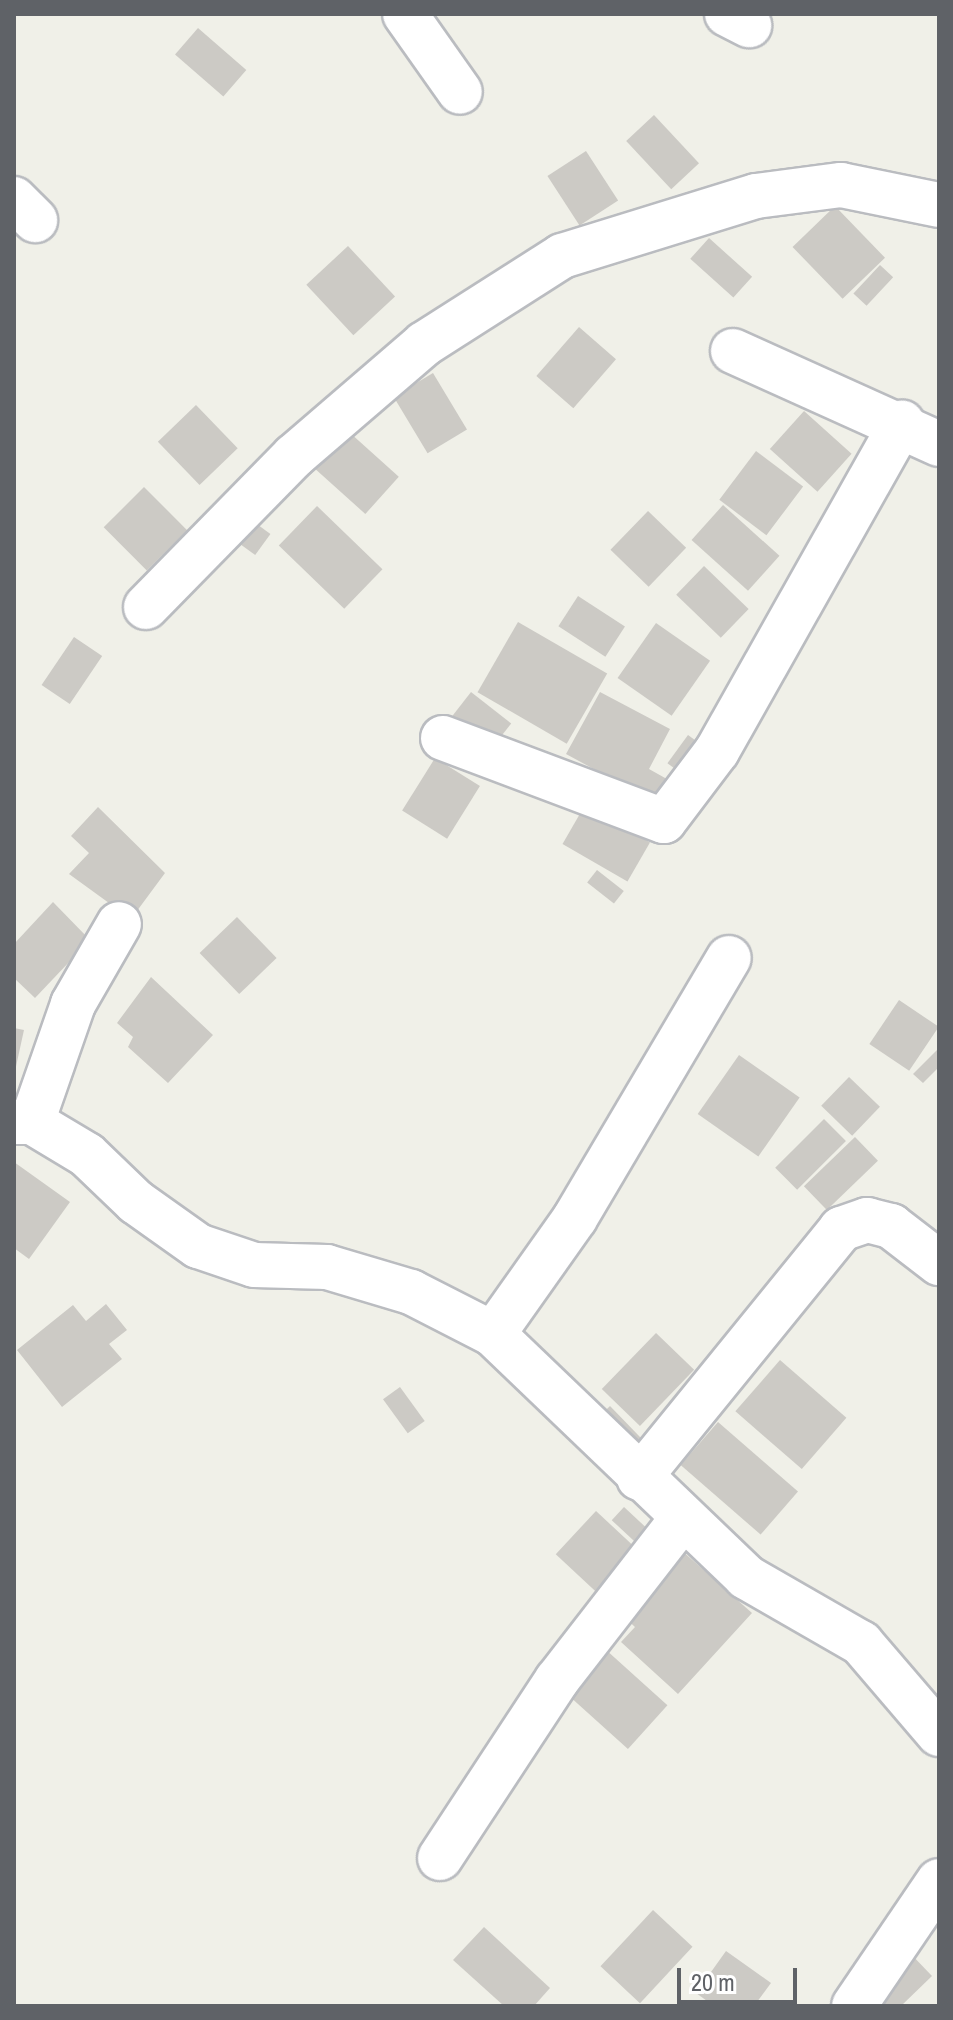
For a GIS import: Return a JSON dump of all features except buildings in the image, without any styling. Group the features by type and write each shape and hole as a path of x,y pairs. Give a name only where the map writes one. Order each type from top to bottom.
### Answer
{"street":[{"path":"405,14 460,92"},
{"path":"146,607 294,456 424,344 562,256 756,196 841,185 939,205"},
{"path":"733,351 902,423 939,444"},
{"path":"443,738 664,821 717,751 902,423"},
{"path":"119,924 73,1004 23,1122 87,1155 136,1202 198,1246 254,1265 327,1267 411,1292 493,1334 639,1478 746,1577 861,1643 939,1734"},
{"path":"493,1334 575,1218 729,958"},
{"path":"639,1478 841,1229 867,1220 891,1226 939,1263"},
{"path":"440,1858 557,1680 682,1519"},
{"path":"854,2006 939,1881"}]}
